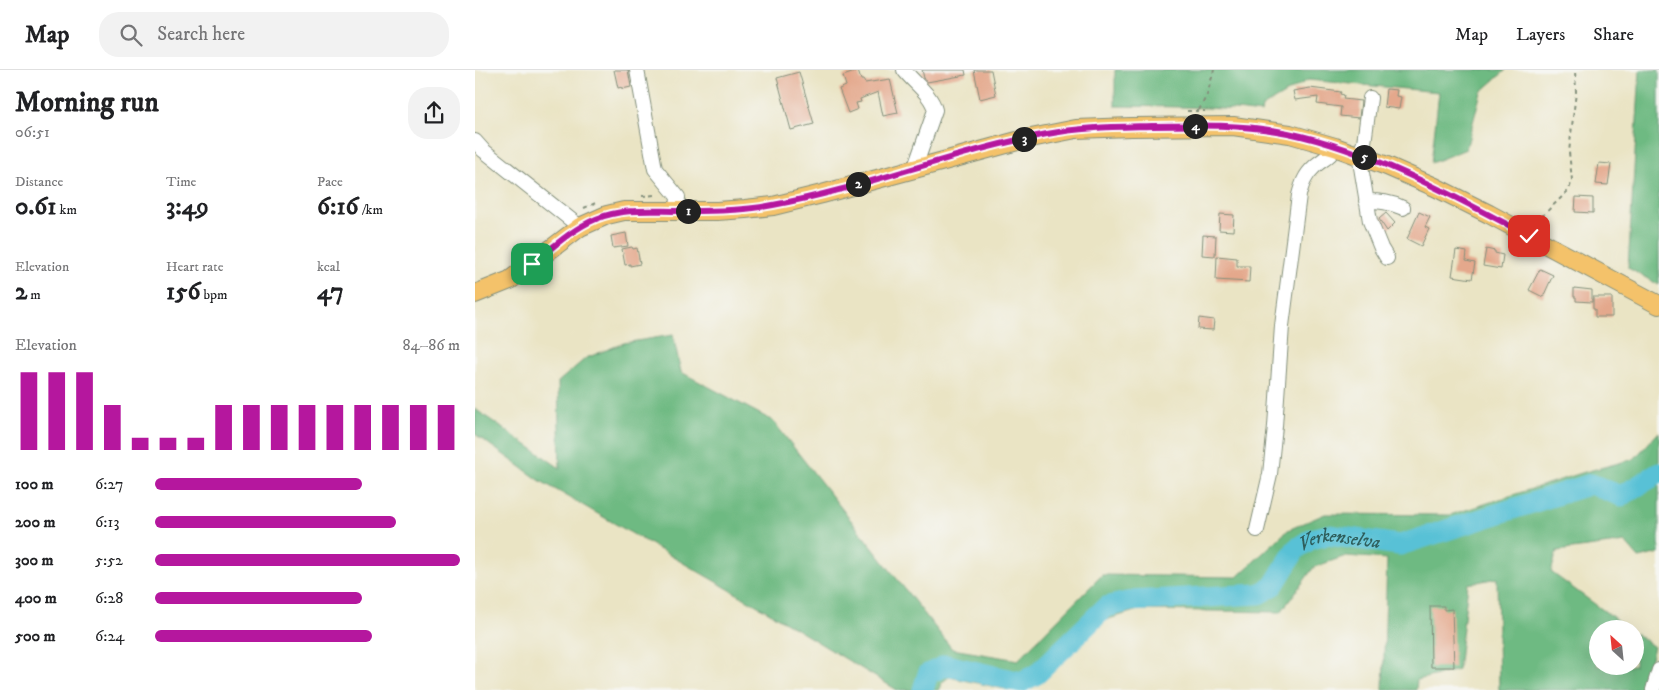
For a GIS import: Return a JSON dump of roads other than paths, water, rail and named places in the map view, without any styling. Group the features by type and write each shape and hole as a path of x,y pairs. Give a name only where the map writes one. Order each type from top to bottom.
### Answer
{"main road":[{"path":"475,294 511,280 574,222 678,204 745,209 773,206 915,167 1047,134 1076,129 1233,126 1290,134 1359,155 1435,187 1659,305"}],"street":[{"path":"637,70 655,169 678,204"},
{"path":"904,70 933,101 935,110 915,167"},
{"path":"1370,98 1364,143 1359,155 1366,201 1375,236 1387,258"},
{"path":"475,141 483,150 574,222"},
{"path":"1257,530 1270,474 1282,326 1299,196 1303,180 1313,167 1333,152 1335,147"},
{"path":"1366,201 1381,201 1403,208"},
{"path":"1653,690 1659,670"}],"waterway":[{"name":"Verkenselva","path":"923,690 928,674 946,665 1021,682 1037,674 1106,607 1131,601 1259,594 1273,586 1296,549 1311,539 1328,535 1400,545 1591,484 1621,496 1659,473"}]}
